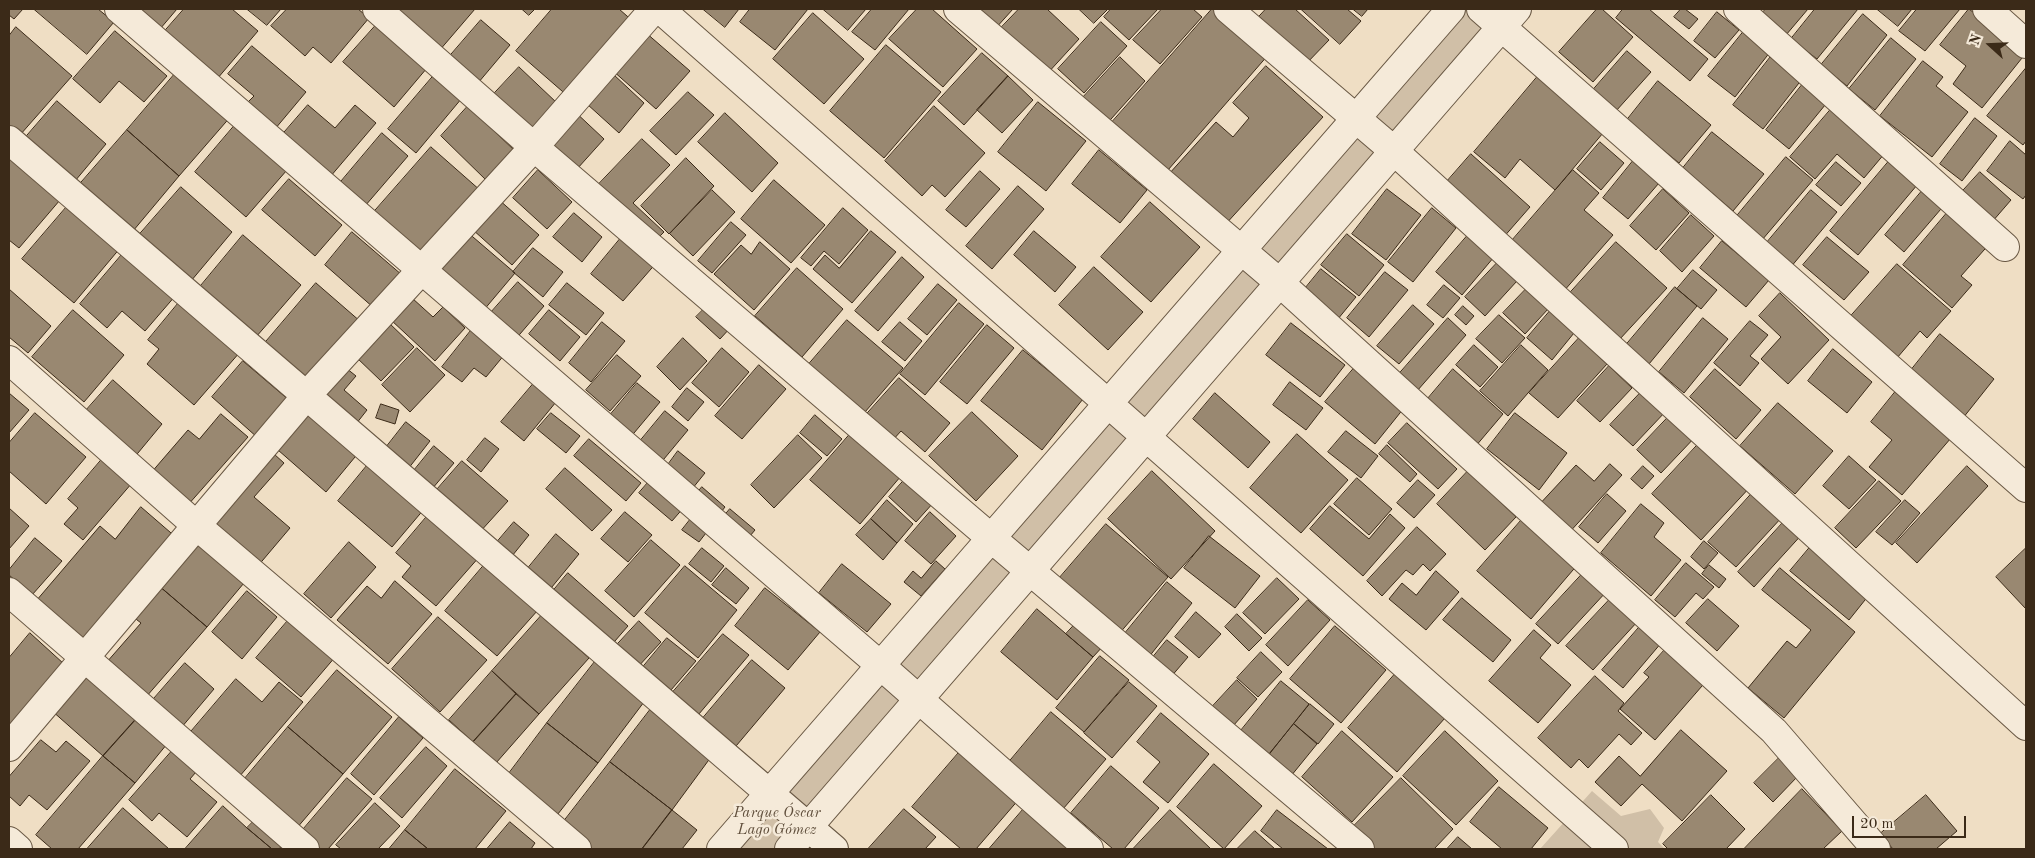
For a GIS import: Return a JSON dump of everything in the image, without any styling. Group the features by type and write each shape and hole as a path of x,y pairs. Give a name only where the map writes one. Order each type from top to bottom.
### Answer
{"street":[{"path":"118,9 919,699 1089,849"},
{"path":"377,9 534,147 1030,572 1360,849"},
{"path":"9,747 307,395 534,147 654,9"},
{"path":"660,9 1614,849"},
{"path":"958,9 1280,283 1774,731 1876,849"},
{"path":"1228,9 1393,150 2026,726"},
{"path":"721,849 1451,9"},
{"path":"1481,9 1509,18 2026,488"},
{"path":"1738,9 2005,246"},
{"path":"1987,9 2026,44"},
{"path":"789,849 1509,18"},
{"path":"9,140 834,849"},
{"path":"9,360 197,526 577,849"},
{"path":"9,592 305,849"},
{"path":"9,841 18,849"}],"green space":[{"name":"Parque Óscar Lago Gómez","path":"1455,9 1511,9 783,849 723,849"},
{"path":"1592,791 1621,816 1650,809 1664,828 1658,842 1665,849 1540,849"}],"building":[{"path":"9,9 23,9 14,19 9,15"},
{"path":"34,9 98,9 114,22 87,54"},
{"path":"137,9 177,9 160,29"},
{"path":"184,9 232,9 258,31 217,79 164,32"},
{"path":"247,9 281,9 267,25"},
{"path":"287,9 358,9 369,18 331,63 313,47 305,56 271,26"},
{"path":"393,9 475,9 439,51"},
{"path":"522,9 535,9 529,15"},
{"path":"552,9 619,9 635,23 570,98 516,51"},
{"path":"703,9 739,9 725,27"},
{"path":"750,9 808,9 775,50 740,22"},
{"path":"823,9 866,9 848,30"},
{"path":"872,9 909,9 875,50 852,32"},
{"path":"917,9 932,9 977,49 943,87 889,39"},
{"path":"972,9 1013,9 995,29"},
{"path":"1019,9 1047,9 1079,39 1046,75 998,31"},
{"path":"1079,9 1108,9 1094,23"},
{"path":"1111,9 1158,9 1129,40 1104,17"},
{"path":"1162,9 1193,9 1202,17 1160,64 1133,40"},
{"path":"1212,9 1218,9 1269,54 1161,178 1106,129"},
{"path":"1266,9 1295,9 1329,40 1304,66 1255,21"},
{"path":"1301,9 1347,9 1361,21 1340,44"},
{"path":"1353,9 1368,9 1362,16"},
{"path":"1597,9 1602,9 1633,37 1593,82 1559,52"},
{"path":"1623,9 1649,9 1708,59 1690,81 1616,18"},
{"path":"1681,9 1685,9 1698,19 1689,29 1674,17"},
{"path":"1766,9 1808,9 1786,35 1761,14"},
{"path":"1815,9 1858,9 1817,59 1791,39"},
{"path":"1877,9 1912,9 1898,26"},
{"path":"1917,9 1960,9 1925,51 1899,31"},
{"path":"1969,9 2026,53 1982,108 1953,84 1966,66 1940,45"},
{"path":"1717,12 1739,30 1715,58 1694,41"},
{"path":"813,13 864,59 824,104 773,59"},
{"path":"1863,14 1887,35 1847,86 1821,65"},
{"path":"481,20 510,45 478,83 449,57"},
{"path":"1101,22 1127,46 1084,93 1058,69"},
{"path":"377,24 427,68 394,107 343,62"},
{"path":"1748,26 1774,47 1735,97 1708,76"},
{"path":"16,27 72,76 20,135 9,125 9,36"},
{"path":"115,31 167,76 144,102 119,81 100,103 73,79"},
{"path":"645,32 690,71 656,109 612,70"},
{"path":"1891,38 1916,59 1875,110 1849,89"},
{"path":"886,45 941,92 884,158 830,111"},
{"path":"252,46 306,92 275,129 246,104 254,96 228,74"},
{"path":"1776,50 1806,74 1763,129 1733,105"},
{"path":"1627,51 1651,72 1616,111 1593,90"},
{"path":"982,53 1008,76 964,125 938,101"},
{"path":"1120,57 1145,81 1103,128 1077,104"},
{"path":"1923,61 1943,77 1936,86 1968,112 1932,157 1880,116"},
{"path":"1266,66 1323,117 1224,226 1168,175 1216,122 1233,137 1249,118 1233,103"},
{"path":"519,67 557,103 530,133 491,97"},
{"path":"2026,68 2026,141 2023,145 1987,116"},
{"path":"179,69 232,115 179,176 127,130"},
{"path":"435,74 462,98 416,153 388,129"},
{"path":"613,74 644,103 619,133 587,104"},
{"path":"1008,76 1033,100 1002,133 977,110"},
{"path":"1538,76 1603,133 1555,190 1520,159 1505,178 1474,152"},
{"path":"1806,80 1830,99 1789,149 1766,130"},
{"path":"1658,81 1711,125 1679,163 1627,120"},
{"path":"688,92 714,115 676,155 650,131"},
{"path":"57,101 106,144 75,181 25,138"},
{"path":"1038,102 1086,141 1046,191 998,152"},
{"path":"308,105 335,128 355,105 376,123 330,177 282,135"},
{"path":"468,106 515,151 487,181 441,136"},
{"path":"934,106 985,153 945,197 932,185 922,196 885,161"},
{"path":"1832,108 1885,153 1864,178 1837,154 1815,179 1790,157"},
{"path":"572,109 604,139 577,169 545,138"},
{"path":"725,113 778,163 752,192 698,142"},
{"path":"1975,118 1997,136 1962,181 1940,164"},
{"path":"235,125 287,170 246,217 195,172"},
{"path":"127,130 179,176 133,231 79,185"},
{"path":"1712,132 1764,174 1733,211 1683,168"},
{"path":"382,133 408,156 365,206 339,184"},
{"path":"642,139 670,165 633,203 664,232 656,240 598,185"},
{"path":"2010,141 2026,155 2026,195 2023,199 1987,171"},
{"path":"1600,142 1624,163 1601,190 1577,169"},
{"path":"431,147 481,191 423,257 373,213"},
{"path":"1099,150 1147,190 1120,223 1072,184"},
{"path":"1471,154 1530,207 1502,239 1443,186"},
{"path":"1895,154 1923,178 1858,255 1830,231"},
{"path":"9,155 60,200 19,248 9,240"},
{"path":"1786,157 1813,180 1762,240 1736,217"},
{"path":"686,158 714,186 669,234 641,206"},
{"path":"1633,161 1659,183 1628,219 1603,198"},
{"path":"1836,162 1861,183 1841,206 1816,185"},
{"path":"538,170 572,202 547,229 513,198"},
{"path":"1573,170 1599,193 1584,210 1613,235 1563,292 1509,244"},
{"path":"980,171 1000,189 966,227 946,210"},
{"path":"1980,172 2011,200 1992,222 1960,194"},
{"path":"289,179 342,225 315,256 262,210"},
{"path":"774,180 825,225 791,263 741,219"},
{"path":"1927,185 1947,202 1904,252 1885,235"},
{"path":"1018,186 1044,209 992,269 966,246"},
{"path":"181,187 232,232 191,281 139,235"},
{"path":"1387,189 1421,215 1386,260 1352,234"},
{"path":"1663,189 1689,213 1656,250 1630,226"},
{"path":"712,190 735,212 693,256 670,234"},
{"path":"1811,190 1837,212 1790,268 1764,246"},
{"path":"498,199 539,235 512,265 472,229"},
{"path":"1150,202 1200,247 1151,302 1101,257"},
{"path":"70,203 121,247 74,303 22,259"},
{"path":"1952,207 1992,241 1961,276 1972,285 1952,308 1903,265"},
{"path":"843,208 868,230 839,264 824,251 811,266 801,258"},
{"path":"1432,208 1456,228 1413,282 1388,262"},
{"path":"574,213 602,237 582,262 553,237"},
{"path":"1691,215 1714,236 1682,272 1660,251"},
{"path":"731,222 746,235 712,273 698,261"},
{"path":"466,231 515,273 483,311 434,269"},
{"path":"871,231 896,252 852,303 813,269 825,255 839,268"},
{"path":"1034,231 1076,267 1055,292 1014,255"},
{"path":"352,232 402,275 374,308 325,265"},
{"path":"625,233 658,261 623,301 591,274"},
{"path":"1347,234 1384,265 1359,296 1321,265"},
{"path":"243,235 301,285 256,337 199,288"},
{"path":"1468,235 1494,257 1462,295 1436,272"},
{"path":"1827,237 1869,272 1844,300 1803,265"},
{"path":"1722,241 1769,280 1746,307 1700,268"},
{"path":"760,242 790,269 754,310 714,274 741,245 751,254"},
{"path":"1616,242 1667,288 1619,340 1569,294"},
{"path":"533,248 563,272 543,297 513,272"},
{"path":"125,251 176,295 145,331 122,311 107,328 80,304"},
{"path":"902,257 924,277 878,331 855,311"},
{"path":"1497,263 1517,281 1485,316 1465,297"},
{"path":"1897,264 1951,311 1927,338 1920,331 1897,358 1850,317"},
{"path":"1094,267 1143,312 1108,350 1059,305"},
{"path":"797,268 843,309 802,357 755,316"},
{"path":"1321,269 1356,297 1333,325 1299,296"},
{"path":"1693,270 1717,290 1701,309 1677,289"},
{"path":"1385,272 1408,290 1369,337 1347,318"},
{"path":"518,282 544,306 514,341 487,317"},
{"path":"316,283 361,322 309,383 264,344"},
{"path":"567,283 604,313 586,335 549,305"},
{"path":"938,284 957,300 927,335 908,319"},
{"path":"1444,285 1460,298 1443,318 1427,305"},
{"path":"1675,287 1697,306 1649,364 1626,345"},
{"path":"1527,288 1549,308 1525,334 1503,313"},
{"path":"9,289 51,326 28,353 9,337"},
{"path":"1780,293 1829,340 1788,384 1761,359 1781,337 1759,316"},
{"path":"412,298 433,317 443,307 465,328 435,361 391,320"},
{"path":"181,300 240,352 194,405 147,364 159,349 148,340"},
{"path":"959,303 984,324 925,395 900,374"},
{"path":"708,305 731,327 720,339 696,317"},
{"path":"1413,305 1434,324 1399,364 1377,346"},
{"path":"1463,306 1474,316 1466,325 1455,315"},
{"path":"73,310 124,355 84,402 32,357"},
{"path":"549,310 580,337 560,361 529,334"},
{"path":"1550,311 1574,333 1552,360 1527,338"},
{"path":"1499,315 1525,338 1502,363 1476,339"},
{"path":"1448,318 1466,335 1417,391 1399,374"},
{"path":"1703,318 1728,339 1684,393 1659,372"},
{"path":"847,320 903,368 865,412 809,364"},
{"path":"1750,321 1768,335 1750,356 1759,363 1740,386 1714,363"},
{"path":"388,322 414,347 381,381 355,356"},
{"path":"602,322 625,341 591,382 569,363"},
{"path":"900,322 922,341 905,361 882,342"},
{"path":"1291,323 1345,365 1320,397 1266,355"},
{"path":"987,325 1014,348 967,404 940,382"},
{"path":"473,328 505,354 486,377 474,368 462,382 442,367"},
{"path":"1940,334 1994,379 1963,418 1908,374"},
{"path":"683,338 707,361 680,390 657,367"},
{"path":"1579,338 1607,364 1558,418 1529,393"},
{"path":"1474,345 1498,367 1480,387 1456,365"},
{"path":"1521,345 1548,370 1508,416 1480,391"},
{"path":"417,348 445,375 410,412 382,385"},
{"path":"722,348 749,372 719,407 692,383"},
{"path":"1833,349 1872,382 1847,413 1808,381"},
{"path":"1023,350 1083,399 1042,450 981,401"},
{"path":"617,355 641,376 610,411 586,390"},
{"path":"243,361 290,401 258,438 212,397"},
{"path":"759,365 786,389 742,439 715,416"},
{"path":"1609,366 1632,388 1600,422 1577,401"},
{"path":"1355,367 1404,408 1375,444 1325,402"},
{"path":"346,368 356,376 344,390 367,410 356,424 323,396"},
{"path":"1453,369 1503,414 1475,447 1425,402"},
{"path":"1715,369 1761,410 1736,439 1690,397"},
{"path":"899,378 950,423 925,452 901,431 892,441 865,416"},
{"path":"113,380 162,424 133,459 82,415"},
{"path":"1290,382 1323,408 1306,430 1273,405"},
{"path":"534,383 556,402 524,441 501,422"},
{"path":"637,383 660,402 629,439 606,420"},
{"path":"687,388 704,402 688,421 672,407"},
{"path":"1644,389 1667,410 1633,446 1610,425"},
{"path":"1896,391 1951,438 1902,495 1869,467 1892,440 1871,422"},
{"path":"9,393 29,410 9,433"},
{"path":"1215,393 1270,442 1248,468 1193,419"},
{"path":"1778,403 1833,451 1795,494 1740,446"},
{"path":"381,404 399,410 395,424 376,418"},
{"path":"313,410 360,451 326,492 278,450"},
{"path":"665,411 688,430 659,465 636,446"},
{"path":"1674,411 1698,434 1661,473 1637,450"},
{"path":"972,412 1018,456 976,501 929,456"},
{"path":"35,413 86,457 46,504 9,471 9,443"},
{"path":"551,413 580,436 566,453 537,429"},
{"path":"1515,413 1567,453 1539,490 1487,449"},
{"path":"221,414 248,437 187,506 150,474 188,430 199,439"},
{"path":"815,415 842,439 827,456 800,433"},
{"path":"406,422 430,441 408,469 384,450"},
{"path":"1407,423 1457,469 1438,489 1388,443"},
{"path":"1346,431 1378,456 1361,478 1328,452"},
{"path":"851,433 901,476 860,524 810,480"},
{"path":"1297,434 1348,480 1301,533 1250,488"},
{"path":"798,435 822,458 774,508 751,485"},
{"path":"485,438 499,449 481,472 467,460"},
{"path":"589,439 641,483 626,501 574,456"},
{"path":"1703,439 1752,485 1701,540 1652,494"},
{"path":"1387,445 1417,474 1410,482 1379,454"},
{"path":"434,446 454,463 432,489 412,473"},
{"path":"678,451 705,473 688,494 662,473"},
{"path":"274,454 284,463 254,497 290,528 257,567 211,527"},
{"path":"1849,456 1876,480 1849,509 1823,486"},
{"path":"103,458 132,483 83,540 64,524 78,508 68,499"},
{"path":"462,461 508,501 479,533 434,493"},
{"path":"370,462 425,508 392,547 338,501"},
{"path":"1610,464 1622,475 1566,536 1536,508 1576,465 1594,481"},
{"path":"1643,466 1654,476 1642,489 1631,479"},
{"path":"1967,466 1988,486 1917,563 1896,543"},
{"path":"565,468 612,510 592,531 546,489"},
{"path":"1152,471 1215,531 1171,579 1108,519"},
{"path":"1468,471 1516,517 1485,550 1437,504"},
{"path":"907,477 934,502 916,522 889,497"},
{"path":"652,478 685,506 672,521 639,493"},
{"path":"1357,478 1392,509 1369,535 1334,504"},
{"path":"1418,480 1435,495 1414,518 1397,503"},
{"path":"1879,481 1901,501 1856,548 1835,528"},
{"path":"702,487 725,507 718,516 694,497"},
{"path":"1754,491 1783,516 1736,567 1708,542"},
{"path":"1607,494 1626,511 1598,543 1579,527"},
{"path":"887,500 913,524 897,543 871,519"},
{"path":"1905,500 1920,513 1892,545 1876,532"},
{"path":"1641,504 1664,523 1654,537 1681,560 1651,596 1601,553"},
{"path":"1330,506 1369,539 1390,514 1405,528 1363,576 1310,529"},
{"path":"141,507 178,539 87,646 36,601 100,526 115,539"},
{"path":"9,508 29,526 9,549"},
{"path":"730,509 755,530 745,542 720,521"},
{"path":"697,511 713,524 699,542 682,530"},
{"path":"625,512 652,535 628,562 601,539"},
{"path":"930,512 956,536 931,564 905,541"},
{"path":"429,514 480,556 436,606 402,577 411,566 396,553"},
{"path":"1525,516 1579,563 1531,619 1477,571"},
{"path":"1789,516 1805,531 1754,587 1738,572"},
{"path":"871,519 897,543 883,560 856,535"},
{"path":"514,522 529,535 508,561 492,548"},
{"path":"1106,524 1168,577 1118,635 1056,582"},
{"path":"1417,527 1446,554 1430,571 1423,564 1413,575 1406,570 1382,596 1367,581"},
{"path":"556,534 579,554 547,593 524,573"},
{"path":"1209,536 1260,576 1235,608 1184,568"},
{"path":"35,538 62,561 32,595 9,575 9,570"},
{"path":"197,540 244,583 207,627 158,585"},
{"path":"651,540 680,565 634,617 605,591"},
{"path":"1704,541 1718,553 1704,569 1691,557"},
{"path":"349,542 376,567 331,618 304,594"},
{"path":"1811,546 1869,595 1849,620 1790,571"},
{"path":"702,548 724,566 711,582 689,564"},
{"path":"2026,548 2026,609 1996,577"},
{"path":"936,561 945,569 921,596 904,582 913,571 921,578"},
{"path":"1686,563 1714,587 1703,599 1696,593 1675,617 1655,600"},
{"path":"485,564 538,610 497,656 445,611"},
{"path":"842,564 891,604 867,632 819,593"},
{"path":"1709,565 1726,579 1719,588 1702,574"},
{"path":"685,566 737,610 698,658 645,613"},
{"path":"726,568 749,588 736,604 712,585"},
{"path":"1780,568 1855,632 1784,718 1748,688 1787,641 1796,648 1811,630 1762,590"},
{"path":"1436,571 1459,592 1426,630 1389,599 1402,583 1416,595"},
{"path":"1585,571 1607,591 1558,644 1536,624"},
{"path":"568,573 628,626 608,649 548,597"},
{"path":"1277,578 1299,599 1265,634 1243,613"},
{"path":"395,581 432,614 388,664 337,620 367,586 381,598"},
{"path":"1167,582 1192,603 1148,658 1122,637"},
{"path":"158,585 207,627 146,697 106,663 141,623 132,616"},
{"path":"765,588 820,632 788,670 735,626"},
{"path":"247,591 277,617 242,659 212,632"},
{"path":"1612,597 1638,621 1593,670 1566,646"},
{"path":"1462,598 1511,640 1493,662 1443,620"},
{"path":"1708,599 1739,626 1717,651 1686,623"},
{"path":"1308,600 1330,620 1288,666 1266,645"},
{"path":"1037,609 1093,657 1057,700 1001,652"},
{"path":"1196,612 1221,634 1199,658 1175,637"},
{"path":"1237,614 1262,638 1249,651 1225,627"},
{"path":"541,616 589,658 539,714 492,671"},
{"path":"291,617 336,656 301,697 256,658"},
{"path":"438,617 487,660 440,712 392,669"},
{"path":"639,621 661,642 636,669 614,648"},
{"path":"1077,622 1104,645 1093,657 1066,634"},
{"path":"1642,624 1662,642 1623,688 1602,670"},
{"path":"1335,626 1386,670 1341,723 1290,679"},
{"path":"1534,630 1551,645 1540,658 1571,685 1538,723 1489,681"},
{"path":"30,633 64,664 9,728 9,658"},
{"path":"723,634 749,655 693,721 667,699"},
{"path":"667,638 696,661 671,690 643,667"},
{"path":"1167,640 1188,657 1170,678 1149,662"},
{"path":"1670,644 1709,678 1655,740 1620,709 1649,677 1644,673"},
{"path":"1261,652 1282,672 1258,697 1237,678"},
{"path":"1100,656 1129,680 1084,732 1056,708"},
{"path":"597,659 647,698 598,763 547,723"},
{"path":"752,660 785,688 731,752 698,724"},
{"path":"185,663 214,689 181,728 151,702"},
{"path":"337,670 392,717 343,774 288,727"},
{"path":"492,671 516,694 473,742 449,720"},
{"path":"84,672 137,718 103,756 51,710"},
{"path":"1395,674 1445,718 1397,772 1348,728"},
{"path":"1595,676 1624,703 1618,711 1642,733 1631,745 1619,734 1588,768 1579,759 1571,768 1538,738"},
{"path":"236,679 262,702 279,682 303,702 239,777 189,734"},
{"path":"1237,680 1257,699 1233,726 1212,707"},
{"path":"1281,681 1309,704 1267,757 1239,733"},
{"path":"1129,682 1157,706 1112,758 1084,733"},
{"path":"516,694 539,714 496,763 473,742"},
{"path":"1310,704 1334,724 1318,744 1294,724"},
{"path":"650,710 711,757 672,810 610,762"},
{"path":"1051,712 1106,759 1063,809 1009,762"},
{"path":"1161,713 1209,754 1168,803 1143,782 1160,762 1137,742"},
{"path":"399,717 423,738 374,795 351,774"},
{"path":"137,718 167,744 135,783 103,756"},
{"path":"547,723 598,763 554,819 504,780"},
{"path":"1294,724 1317,744 1291,776 1267,757"},
{"path":"288,727 343,774 296,829 242,782"},
{"path":"1681,730 1727,771 1682,821 1642,784 1621,806 1595,782 1619,756 1640,776"},
{"path":"1342,731 1393,777 1352,822 1302,777"},
{"path":"1445,731 1498,781 1456,825 1403,776"},
{"path":"41,740 56,752 66,741 90,761 47,810 29,795 20,806 9,796 9,777"},
{"path":"426,747 447,766 402,818 380,798"},
{"path":"962,749 1020,798 976,849 961,849 912,807"},
{"path":"172,751 196,772 190,779 217,802 187,837 159,813 152,821 129,800"},
{"path":"103,756 135,783 78,849 52,849 36,835"},
{"path":"1780,757 1798,776 1773,802 1754,783"},
{"path":"610,762 672,810 642,849 591,849 561,825"},
{"path":"1214,764 1262,806 1224,849 1177,807"},
{"path":"1111,766 1159,808 1124,849 1113,849 1071,813"},
{"path":"455,769 506,811 475,849 428,849 405,830"},
{"path":"347,778 372,799 328,849 321,849 301,832"},
{"path":"1401,778 1453,829 1434,849 1375,849 1352,828"},
{"path":"1499,787 1548,828 1531,849 1502,849 1470,822"},
{"path":"1802,789 1842,831 1823,849 1744,849"},
{"path":"1711,795 1745,829 1726,849 1668,849 1663,844"},
{"path":"1926,795 1957,831 1936,849 1893,849 1880,834"},
{"path":"375,803 400,826 378,849 341,849 336,845"},
{"path":"1027,805 1078,849 989,849"},
{"path":"223,806 247,828 272,849 185,849"},
{"path":"123,808 169,849 87,849"},
{"path":"904,809 936,837 925,849 868,849"},
{"path":"672,810 697,830 682,849 642,849"},
{"path":"1170,810 1211,849 1133,849"},
{"path":"1277,810 1328,849 1283,849 1261,831"},
{"path":"257,818 285,842 279,849 272,849 247,828"},
{"path":"510,822 535,843 531,849 487,849"},
{"path":"405,830 428,849 389,849"},
{"path":"1255,831 1275,849 1237,849"},
{"path":"1458,837 1472,849 1447,849"}]}
